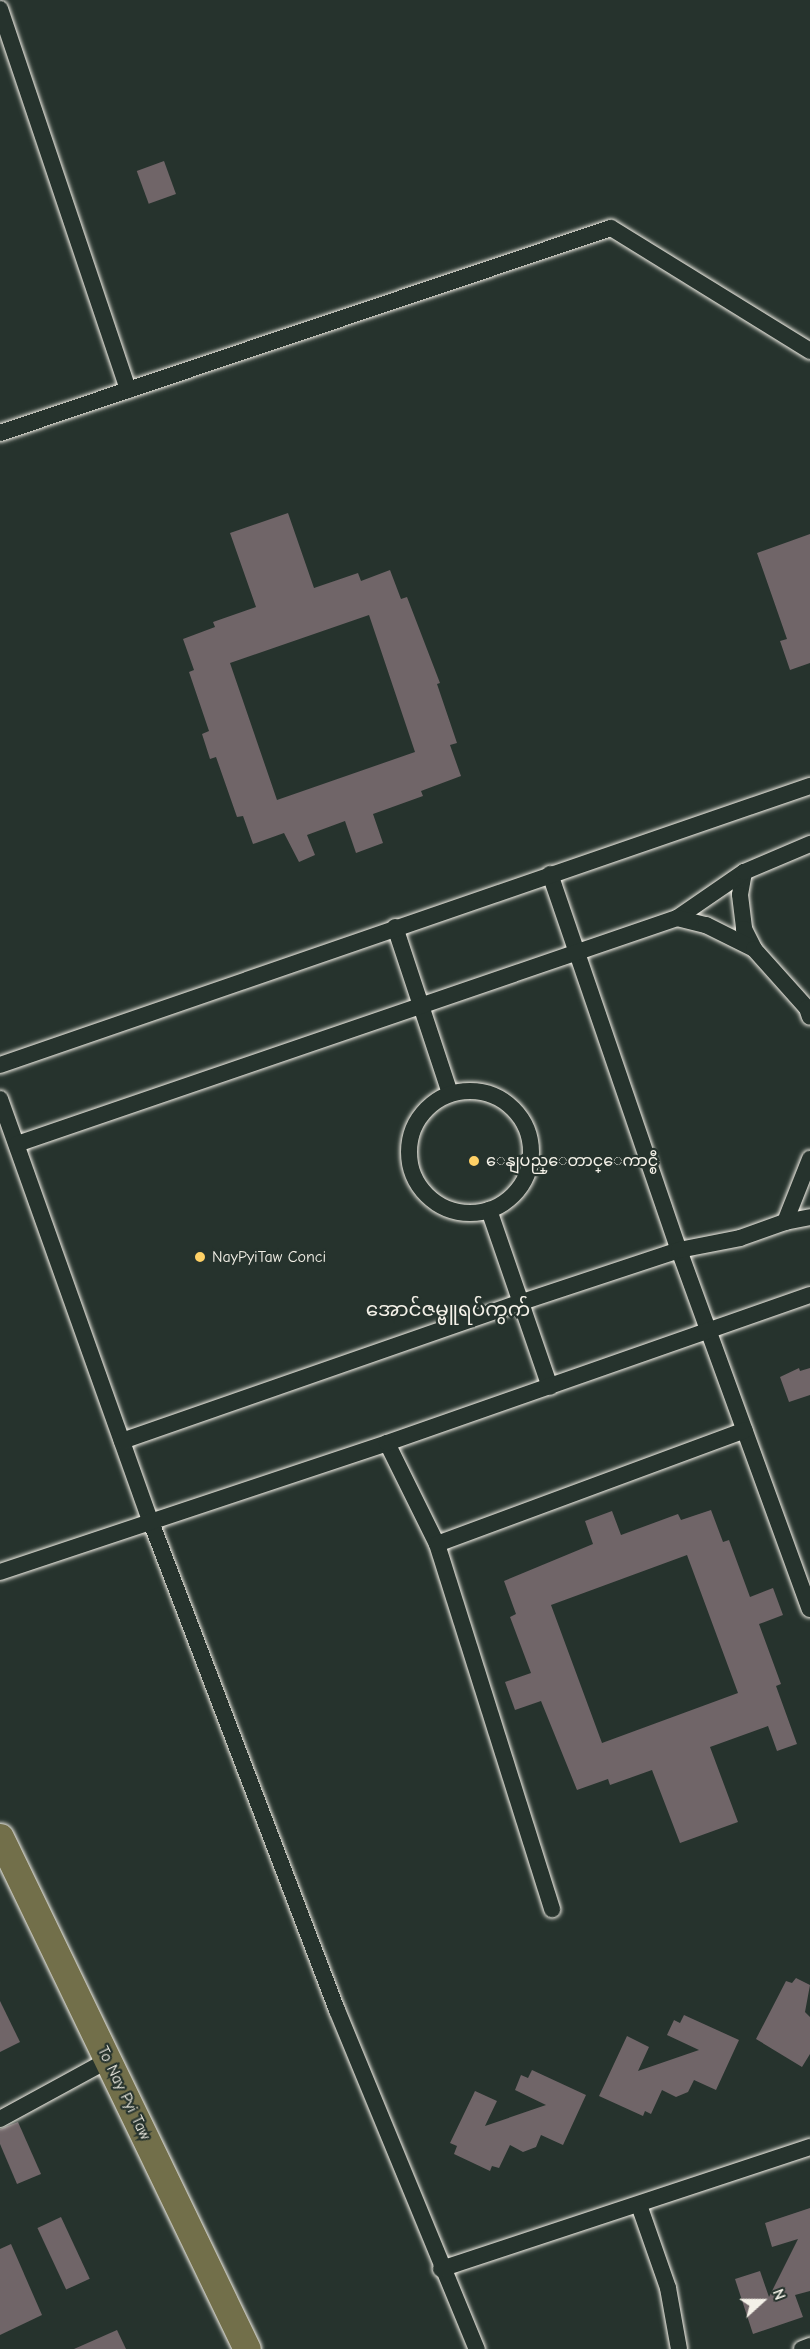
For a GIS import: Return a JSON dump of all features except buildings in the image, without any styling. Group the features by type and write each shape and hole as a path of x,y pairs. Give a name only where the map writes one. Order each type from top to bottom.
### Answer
{"main road":[{"name":"To Nay Pyi Taw","path":"0,1837 247,2349"}],"street":[{"path":"0,9 128,390"},
{"path":"0,433 611,228 810,351"},
{"path":"0,1065 395,927 810,786"},
{"path":"17,1144 677,918 744,872 810,844"},
{"path":"744,872 740,896 744,929 754,949 807,1008 810,1017"},
{"path":"550,874 579,952 679,1250 810,1609"},
{"path":"677,918 706,925 754,949"},
{"path":"395,927 450,1093"},
{"path":"469,1090 490,1094 509,1104 523,1120 531,1143 530,1164 522,1184 508,1200 489,1210 465,1213 444,1207 427,1195 414,1177 409,1157 417,1120 431,1104 450,1093 469,1090"},
{"path":"0,1099 151,1522 337,2010 441,2269 477,2349"},
{"path":"785,1222 810,1159"},
{"path":"489,1210 519,1303 550,1387"},
{"path":"122,1441 679,1250 740,1238 785,1222 810,1217"},
{"path":"0,1572 387,1443 710,1332 810,1295"},
{"path":"437,1544 745,1430"},
{"path":"387,1443 437,1544 552,1909"},
{"path":"0,2119 108,2060"},
{"path":"441,2269 810,2147"},
{"path":"639,2205 668,2288 679,2349"},
{"path":"802,2349 810,2346"}],"place":[{"name":"ေနျပည္ေတာင္ေကာင္စီ","path":"474,1161"},
{"name":"NayPyiTaw Conci","path":"200,1257"}],"district":[{"name":"အောင်ဇမ္ဗူရပ်ကွက်","path":"448,1309"}]}
